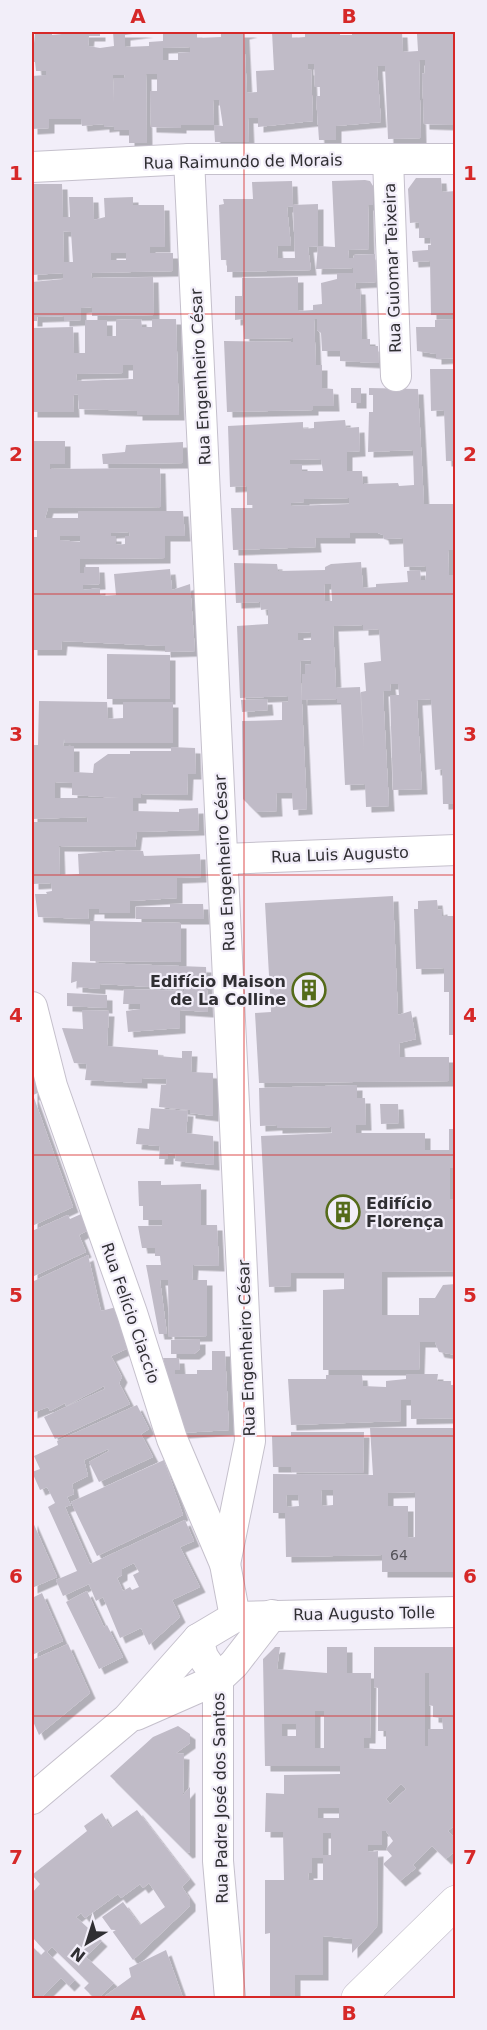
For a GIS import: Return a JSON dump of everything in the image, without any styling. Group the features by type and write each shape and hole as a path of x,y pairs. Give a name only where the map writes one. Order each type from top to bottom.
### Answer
{"street":[{"name":"Rua Raimundo de Morais","path":"32,167 189,159 456,159"},
{"name":"Rua Engenheiro César","path":"189,159 250,1441 225,1564"},
{"name":"Rua Guiomar Teixeira","path":"388,159 396,376"},
{"name":"Rua Luis Augusto","path":"224,859 456,849"},
{"name":"Rua Felício Ciaccio","path":"32,1015 51,1086 132,1313 172,1439 225,1564 235,1617"},
{"name":"Rua Augusto Tolle","path":"32,1799 127,1719 198,1639 235,1617 456,1612"},
{"name":"Rua Augusto Tolle","path":"127,1719 218,1678 234,1664 272,1615"},
{"name":"Rua Padre José dos Santos","path":"198,1639 203,1656 218,1678 218,1861 230,1998"},
{"path":"358,1998 456,1902"}],"building":[{"path":"32,32 52,32 52,35 62,34 62,32 100,32 100,36 89,36 88,46 100,48 114,46 113,32 148,32 125,35 125,47 149,46 149,42 163,41 163,32 197,32 197,38 221,37 221,32 252,32 244,34 247,93 257,92 256,71 274,70 272,32 292,32 292,38 305,37 305,32 340,32 340,35 352,35 352,32 402,32 403,52 418,51 417,34 456,32 456,122 453,125 424,124 422,74 425,73 425,60 419,60 421,138 388,139 385,66 377,66 381,122 336,126 336,140 319,140 316,96 320,96 320,87 315,87 314,64 308,64 308,70 311,69 313,121 258,127 258,118 248,118 249,142 215,142 214,125 181,125 181,128 151,127 150,91 157,91 157,74 146,74 147,143 129,143 129,130 114,130 114,126 104,127 104,124 82,126 81,119 49,119 49,128 32,129 32,76 46,75 46,71 36,71 35,62 32,62 35,34","holes":["190,47 190,52 178,53 178,60 163,60 163,48","113,75 125,75 124,78 114,78 113,102","213,100 219,100 223,126 214,125"]},
{"path":"416,178 441,178 442,192 456,191 456,315 431,315 430,261 413,262 412,251 428,250 428,245 431,245 430,238 419,238 419,222 410,223 408,189"},
{"path":"292,181 293,205 318,204 318,246 308,247 311,270 227,272 227,260 221,260 219,205 224,204 223,199 253,199 252,182","holes":["293,206 295,258 278,258 277,246 291,246 287,207"]},
{"path":"332,181 370,181 373,186 373,205 368,205 369,249 348,250 349,258 354,258 354,255 375,254 376,282 355,283 356,289 360,289 362,339 370,339 370,346 378,346 379,363 340,361 340,351 322,351 321,333 317,330 317,319 314,319 316,365 322,365 322,388 333,389 334,406 313,406 313,410 227,412 224,341 293,342 293,338 244,339 243,319 235,320 235,296 242,296 242,278 298,277 298,311 313,310 313,305 322,304 321,283 337,279 337,273 353,273 353,268 316,269 318,246 335,247"},
{"path":"32,184 62,184 63,217 70,217 69,197 93,197 94,220 105,217 104,198 133,197 133,205 164,205 165,247 150,247 150,253 173,253 173,271 91,273 92,278 153,277 154,315 92,316 92,307 81,308 81,320 64,321 64,316 37,317 37,321 32,321 32,282 63,279 63,273 32,275","holes":["63,231 71,232 73,262 64,262","111,253 126,253 126,260 111,260"]},
{"path":"141,319 142,327 152,327 152,319 176,319 179,415 137,415 137,411 79,409 78,394 73,395 74,412 32,412 32,328 73,327 74,353 85,353 85,320 107,320 107,336 116,336 116,320","holes":["123,365 133,365 133,379 77,381 76,374 123,373"]},
{"path":"456,319 456,358 436,359 436,354 417,351 416,327 435,327 435,320"},
{"path":"430,369 456,369 456,461 446,461 444,410 431,411"},
{"path":"351,388 361,388 361,403 351,403"},
{"path":"369,388 418,389 424,504 456,504 456,550 448,550 449,575 456,575 456,804 443,804 442,769 435,770 431,699 417,700 422,789 393,790 390,695 399,695 398,684 390,684 391,691 383,691 389,806 366,807 365,784 345,785 341,703 337,703 337,699 302,700 302,674 305,674 305,665 311,664 311,660 300,661 307,809 293,810 292,793 276,793 277,811 256,812 243,799 242,721 282,720 282,702 288,702 288,696 240,698 237,626 268,624 268,609 261,610 260,602 236,603 234,563 277,564 278,571 325,570 325,567 331,564 361,562 363,588 376,587 376,584 408,582 407,571 420,570 421,580 426,580 426,566 404,567 403,538 384,539 383,535 378,533 350,533 350,538 315,538 316,547 233,550 231,508 253,508 253,505 247,505 247,486 230,487 228,426 303,422 303,429 314,428 314,422 345,420 346,428 359,427 360,451 347,452 347,471 362,471 363,484 414,485 413,450 368,452 369,412 373,412 373,395 369,395","holes":["321,459 323,471 302,471 302,464 290,464 290,460","349,498 349,504 291,506 291,503 304,502 304,499","324,584 331,584 332,601 325,601","363,625 363,630 379,629 381,661 364,663 366,691 361,692 364,753 360,687 336,688 333,626","311,632 311,640 298,640 298,633"]},
{"path":"32,441 65,441 65,464 50,464 50,469 160,468 161,507 48,508 45,518 78,518 78,511 183,511 185,536 165,536 165,558 80,559 80,573 84,573 84,567 99,567 100,584 83,585 83,590 100,588 100,596 116,595 114,574 170,569 172,590 190,584 195,651 165,652 165,646 62,641 61,650 32,650 32,537 37,537 37,530 32,530","holes":["129,532 130,536 125,536 125,544 116,545 116,536 111,536 111,533","60,536 80,536 80,542 60,540"]},
{"path":"183,442 183,463 103,464 102,454 125,452 126,445"},
{"path":"107,654 170,655 170,699 107,699"},
{"path":"267,699 268,710 242,712 241,700"},
{"path":"39,701 107,702 108,719 123,718 123,702 173,702 173,743 65,743 64,739 63,746 74,746 74,772 93,773 94,764 108,754 130,754 130,751 171,751 171,747 195,748 196,774 188,774 187,795 141,794 141,798 133,798 133,811 179,812 179,809 198,808 199,830 137,832 135,847 59,846 60,875 79,874 78,854 127,850 143,851 144,856 200,854 201,877 177,878 177,898 130,901 130,913 99,913 99,909 89,909 88,919 38,917 35,894 47,894 46,892 52,891 51,883 33,884 32,822 88,822 87,817 32,819 32,745 38,745","holes":["55,782 72,783 72,795 119,798 55,798"]},
{"path":"393,896 398,1015 411,1011 416,1039 399,1043 400,1057 449,1057 449,1081 259,1083 255,1013 271,1012 265,903"},
{"path":"437,900 438,910 442,909 442,916 456,916 456,1035 449,1035 449,992 444,992 444,968 416,969 414,909 418,909 418,901"},
{"path":"170,904 203,904 204,919 136,919 136,907 170,907"},
{"path":"90,921 181,923 181,962 90,961"},
{"path":"72,962 206,967 208,1012 180,1010 180,1028 128,1032 126,1011 140,1009 140,1004 123,1004 124,989 184,991 185,989 100,984 100,989 77,987 77,981 71,983"},
{"path":"67,993 107,995 107,1008 67,1006"},
{"path":"82,1010 109,1011 107,1046 158,1050 158,1056 182,1058 182,1051 192,1051 191,1072 213,1073 213,1116 190,1113 190,1110 159,1107 161,1085 166,1085 167,1079 142,1078 142,1083 85,1080 87,1064 74,1063 62,1028 83,1029"},
{"path":"32,1061 45,1090 33,1095 73,1207 32,1226"},
{"path":"357,1085 357,1098 365,1098 366,1125 356,1125 356,1133 425,1133 425,1150 449,1150 449,1129 456,1129 456,1168 450,1168 450,1199 456,1199 456,1271 382,1272 382,1315 419,1315 419,1298 435,1298 443,1285 456,1284 456,1355 439,1352 435,1342 420,1342 419,1370 323,1370 323,1290 344,1289 344,1273 291,1273 291,1286 269,1287 261,1136 332,1133 331,1127 260,1126 259,1088"},
{"path":"380,1104 398,1104 399,1123 381,1124"},
{"path":"151,1108 188,1111 186,1133 213,1136 214,1165 175,1161 176,1154 168,1153 168,1159 159,1159 160,1146 136,1144 138,1128 149,1129"},
{"path":"138,1181 161,1181 161,1185 201,1184 201,1225 217,1225 219,1266 193,1265 192,1280 207,1280 207,1336 169,1337 168,1280 160,1280 167,1334 159,1334 146,1265 161,1265 160,1256 155,1256 155,1248 142,1248 138,1226 162,1226 162,1220 143,1220 143,1206 139,1206"},
{"path":"90,1210 96,1226 79,1235 86,1252 32,1277 32,1231 68,1215 70,1219"},
{"path":"88,1255 101,1311 124,1305 133,1346 111,1356 122,1377 119,1383 130,1404 55,1439 44,1417 105,1389 104,1386 66,1406 65,1403 50,1411 48,1407 32,1413 32,1282"},
{"path":"200,1339 200,1349 194,1354 171,1354 171,1340"},
{"path":"212,1351 225,1351 229,1430 181,1433 163,1358 179,1358 180,1370 175,1370 175,1374 197,1374 197,1370 212,1370"},
{"path":"406,1374 438,1374 437,1381 451,1381 451,1385 456,1385 456,1418 411,1419 411,1400 401,1400 401,1421 291,1425 288,1379 326,1379 326,1375 362,1375 363,1386 386,1387 386,1381 406,1379"},
{"path":"137,1405 149,1429 141,1434 153,1457 99,1482 89,1462 109,1451 108,1449 84,1460 88,1476 72,1484 74,1494 67,1497 71,1505 65,1507 90,1564 185,1520 194,1541 180,1547 200,1587 172,1600 180,1617 149,1645 141,1628 120,1638 103,1597 96,1601 89,1584 63,1596 56,1580 77,1571 48,1507 55,1503 47,1487 40,1490 32,1472 40,1469 34,1456 58,1445 57,1441","holes":["134,1563 139,1572 133,1575 139,1587 132,1590 130,1587 123,1591 117,1578 122,1575 122,1569"]},
{"path":"370,1428 456,1428 456,1572 382,1572 382,1555 286,1557 285,1513 273,1513 273,1474 373,1475","holes":["321,1490 333,1490 333,1505 322,1506","415,1492 415,1537 408,1538 408,1506 388,1506 388,1493","286,1495 298,1495 299,1506 287,1507"]},
{"path":"291,1432 364,1432 363,1473 291,1472 291,1467 273,1467 272,1436 291,1436"},
{"path":"164,1460 183,1515 97,1556 71,1502"},
{"path":"32,1520 57,1577 32,1588"},
{"path":"87,1591 104,1627 107,1625 123,1657 99,1669 66,1602"},
{"path":"42,1593 63,1641 32,1655 32,1598"},
{"path":"68,1644 90,1693 39,1735 32,1719 32,1660"},
{"path":"275,1647 280,1647 277,1669 327,1673 327,1647 347,1647 347,1673 371,1673 370,1738 364,1738 364,1748 386,1749 386,1731 378,1731 378,1688 374,1687 374,1647 456,1647 456,1824 448,1831 456,1839 456,1850 446,1859 432,1846 413,1865 416,1868 400,1881 383,1864 392,1856 386,1849 393,1841 386,1831 382,1831 382,1845 368,1845 368,1852 378,1851 377,1927 352,1953 352,1939 323,1936 323,1975 295,1975 295,1998 270,1997 270,1933 265,1934 265,1880 284,1880 283,1832 265,1832 266,1793 284,1794 284,1775 340,1774 340,1766 265,1766 263,1659","holes":["425,1673 429,1673 429,1705 433,1706 433,1717 442,1718 443,1729 428,1729 428,1746 425,1746","315,1711 324,1711 324,1748 315,1748","282,1724 296,1724 296,1736 282,1736","401,1784 406,1789 390,1804 386,1799","318,1808 339,1808 339,1818 318,1818","323,1833 331,1833 331,1855 323,1855","312,1858 323,1858 323,1880 309,1880 308,1873 312,1873"]},
{"path":"178,1726 190,1734 190,1743 176,1753 184,1754 183,1795 190,1787 190,1852 187,1853 110,1776 153,1737"},
{"path":"137,1810 190,1879 182,1887 190,1899 190,1906 133,1960 102,1917 123,1902 140,1925 165,1907 149,1883 143,1888 140,1884 121,1898 118,1894 85,1918 81,1913 76,1917 102,1941 86,1957 114,1983 99,1998 94,1998 84,1988 89,1983 52,1947 47,1952 75,1980 69,1986 61,1978 41,1998 32,1998 32,1946 41,1955 45,1951 32,1937 32,1893 40,1884 32,1875 87,1831 84,1826 102,1813 111,1828"},
{"path":"166,1950 183,1998 107,1998 105,1996 131,1977 129,1968"}],"place":[{"name":"Edifício Maison de La Colline","path":"309,990"},
{"name":"Edifício Florença","path":"343,1212"}]}
